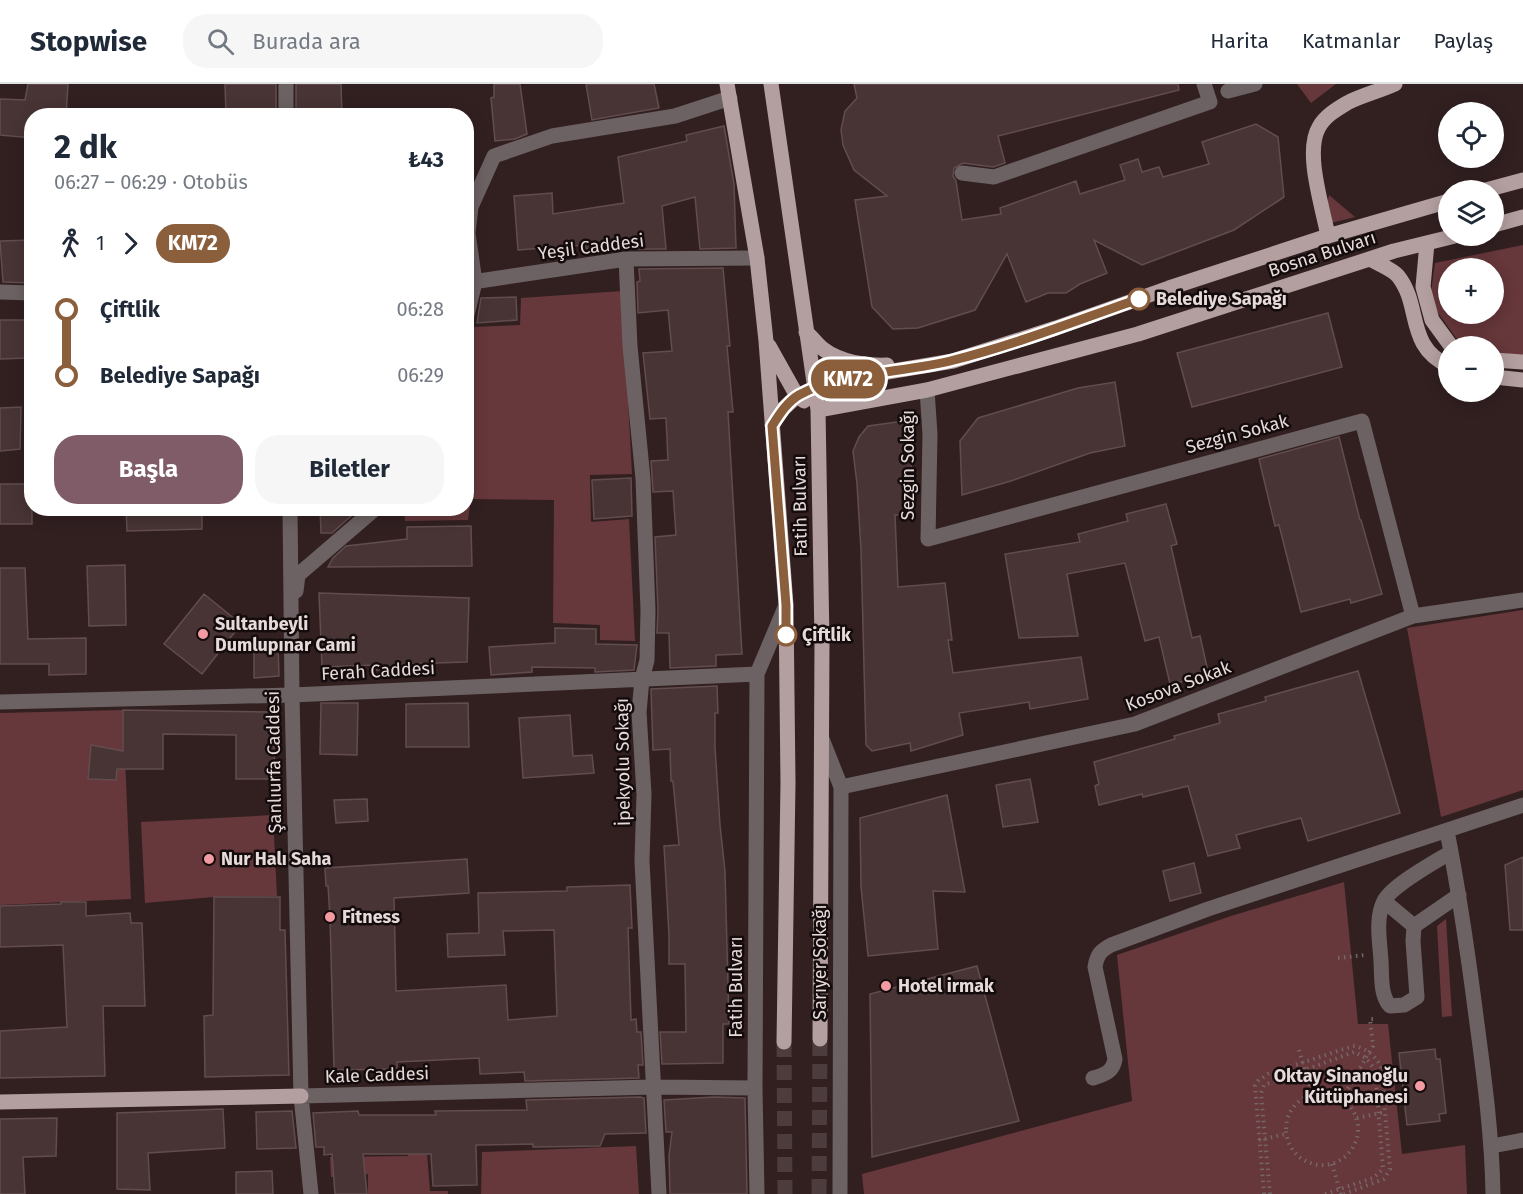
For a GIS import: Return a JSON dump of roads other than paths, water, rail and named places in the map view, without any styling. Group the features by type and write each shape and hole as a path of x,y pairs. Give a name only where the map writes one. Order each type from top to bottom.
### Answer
{"main road":[{"name":"Fatih Bulvarı","path":"771,84 818,410 822,641 820,1039"},
{"path":"1328,236 1312,145 1319,127 1332,112 1350,101 1395,84"},
{"name":"Fatih Bulvarı","path":"729,91 758,258 786,605 788,783 784,1042"},
{"path":"1504,185 1523,180"},
{"name":"Bosna Bulvarı","path":"953,361 1328,236 1438,204"},
{"path":"1504,222 1523,217"},
{"name":"Bosna Bulvarı","path":"818,410 927,390 1138,334 1370,259 1438,240"},
{"path":"1427,243 1423,287 1432,320 1444,336"},
{"path":"1370,259 1397,275 1406,294 1419,338 1429,353 1438,359"},
{"path":"806,332 824,349 840,358 870,366 953,361"},
{"path":"766,341 797,396 818,410"},
{"path":"772,426 783,409 797,396 815,388 846,379 953,361"},
{"path":"1504,361 1523,362"},
{"path":"1504,378 1523,380"},
{"name":"Kale Caddesi","path":"0,1102 301,1096"}],"street":[{"path":"286,84 286,108"},
{"path":"962,173 994,177 1210,102 1204,84"},
{"path":"1228,91 1255,84"},
{"path":"474,200 494,156 552,136 675,116 729,91"},
{"name":"Yeşil Caddesi","path":"474,282 626,259 758,258"},
{"name":"İpekyolu Sokağı","path":"626,259 630,346 643,479 648,620 648,660 642,679 639,712 644,794 642,861 659,1194"},
{"path":"0,292 24,292"},
{"name":"Sezgin Sokağı","path":"927,390 930,434 928,539"},
{"name":"Sezgin Sokak","path":"928,539 1362,421 1413,616"},
{"name":"Şanlıurfa Caddesi","path":"290,516 290,621 301,1096 311,1194"},
{"path":"290,621 298,575 367,516"},
{"name":"Kosova Sokak","path":"841,787 1135,724 1413,616 1523,600"},
{"name":"Fatih Bulvarı","path":"758,1194 755,1088 757,674 786,605"},
{"name":"Ferah Caddesi","path":"0,702 292,695 757,674"},
{"name":"Sarıyer Sokağı","path":"820,735 841,787 840,1194"},
{"path":"1093,1078 1104,1075 1112,1069 1114,1059 1095,967 1097,956 1111,945 1208,909 1523,805"},
{"path":"1447,831 1459,896 1492,1146 1493,1194"},
{"path":"1414,926 1417,997 1404,1005 1390,1006 1384,993 1381,953 1380,912 1384,901 1418,872 1451,852"},
{"path":"1414,926 1459,896"},
{"path":"1384,901 1414,926"},
{"name":"Kale Caddesi","path":"301,1096 654,1087 755,1088"},
{"path":"1492,1146 1523,1140"}],"tunnel":[{"path":"819,1194 820,1039"},
{"path":"784,1042 785,1194"}],"place":[{"name":"Belediye Sapağı","path":"1139,299"},
{"name":"Sultanbeyli Dumlupınar Cami","path":"203,634"},
{"name":"Çiftlik","path":"786,635"},
{"name":"Nur Halı Saha","path":"209,859"},
{"name":"Fitness","path":"330,917"},
{"name":"Hotel irmak","path":"886,986"},
{"name":"Oktay Sinanoğlu Kütüphanesi","path":"1420,1086"}]}
